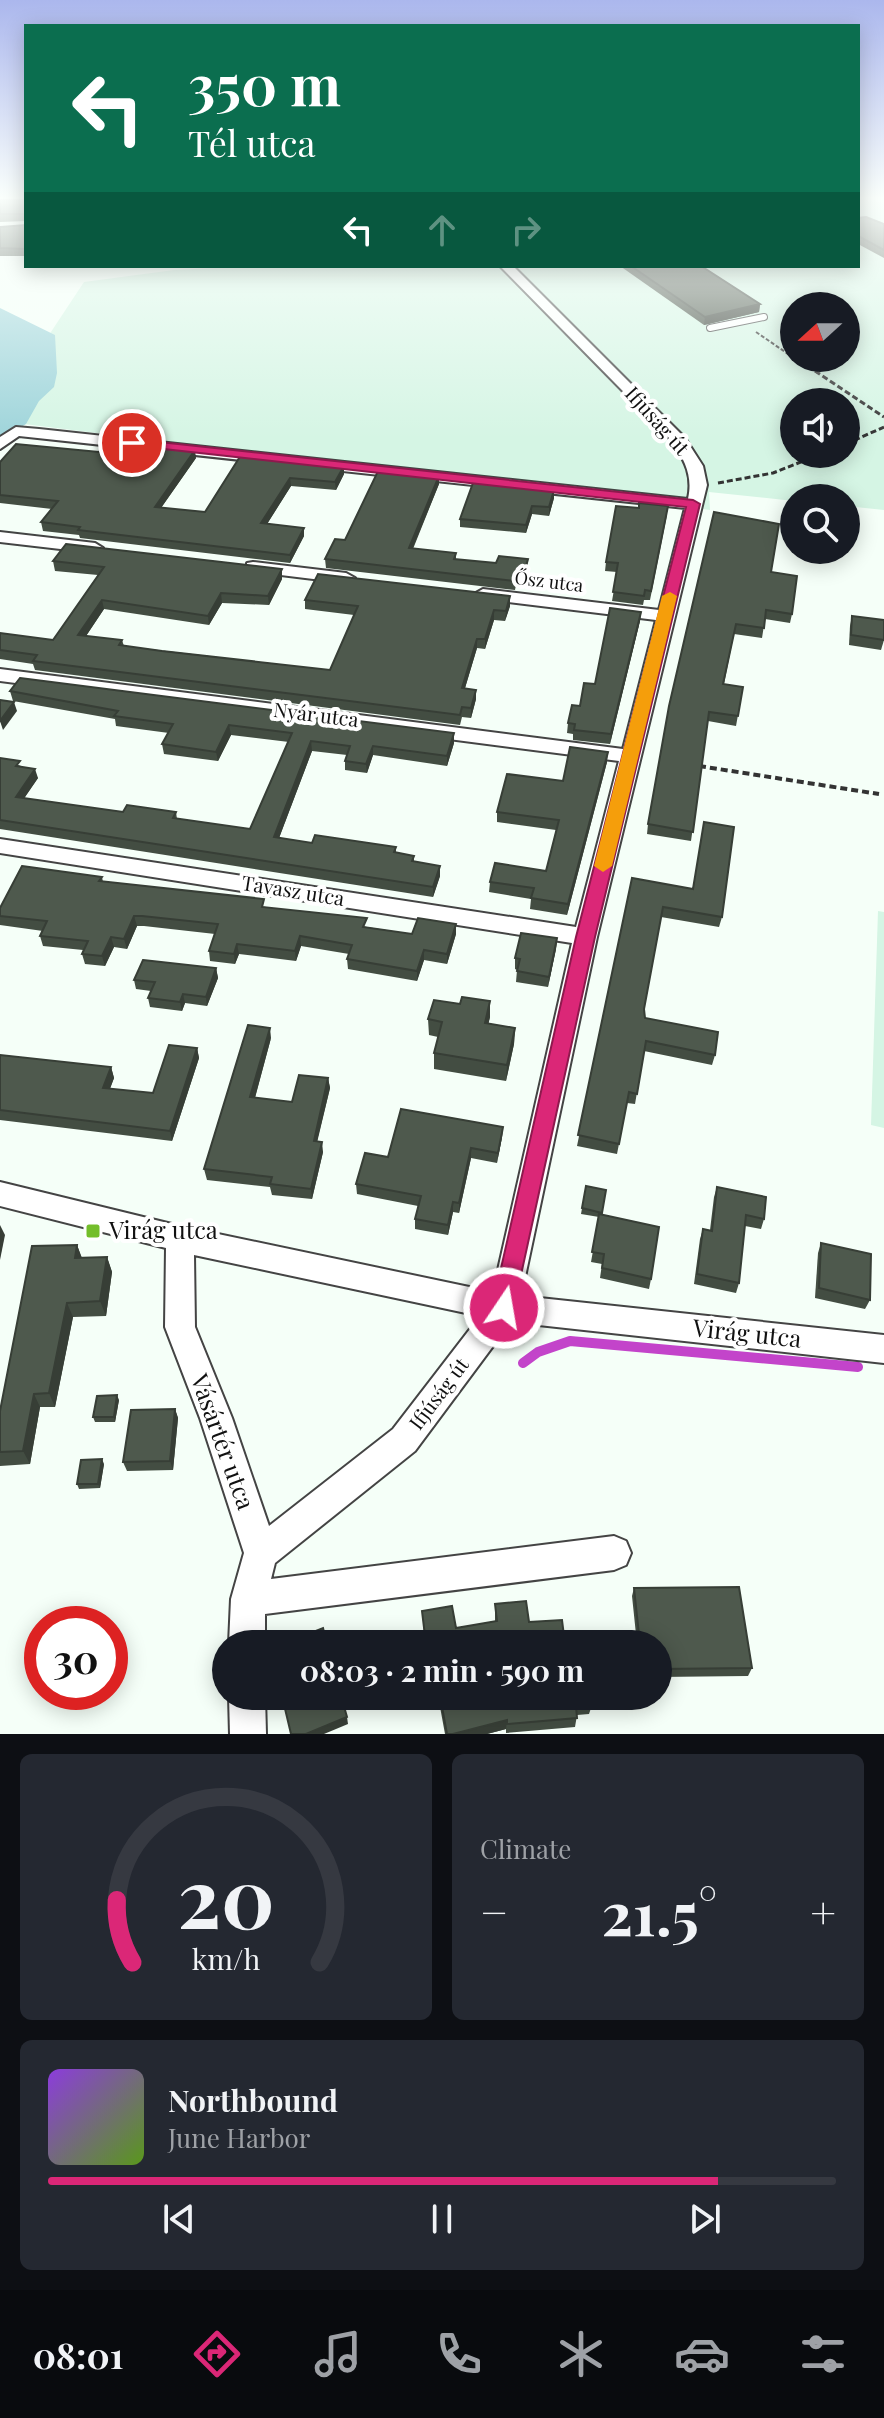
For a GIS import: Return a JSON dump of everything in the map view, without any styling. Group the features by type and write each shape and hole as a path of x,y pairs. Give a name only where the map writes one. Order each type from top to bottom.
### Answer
{"street":[{"name":"Ifjúság út","path":"261,1553 404,1440 504,1308 585,937 696,494 695,466 680,441 517,277"},
{"path":"0,445 16,431 696,494"},
{"path":"0,537 111,550"},
{"path":"237,565 364,580"},
{"name":"Ősz utca","path":"459,591 664,616"},
{"name":"Nyár utca","path":"0,675 631,756"},
{"name":"Tavasz utca","path":"0,846 585,937"},
{"name":"Virág utca","path":"0,1194 180,1239 504,1308 884,1349"},
{"name":"Vásártér utca","path":"180,1239 180,1327 216,1418 261,1553"},
{"path":"247,1630 248,1599 261,1553"},
{"path":"248,1599 614,1553"},
{"path":"247,1710 248,1734"}],"lane":[{"path":"710,328 764,317"}],"path":[{"path":"740,322 780,349"},
{"path":"815,372 884,417"},
{"path":"860,438 884,427"},
{"path":"696,494 786,468"},
{"path":"693,765 879,794"}],"green space":[{"path":"122,277 884,277 884,510 860,507 860,484 780,484 780,500 709,492 710,510 0,421 0,409 84,282"},
{"path":"878,911 884,912 884,1128 871,1125"}],"shaded area":[{"path":"0,308 55,335 57,373 54,387 39,401 26,424 0,440"}],"building":[{"path":"647,277 718,277 760,304 705,317"},
{"path":"108,441 195,450 155,507 205,512 241,455 344,466 335,482 290,478 261,523 304,528 290,555 78,530 80,527 41,522 58,501 0,495 0,462 16,444 99,452"},
{"path":"379,469 439,476 409,548 456,553 454,559 496,563 499,556 528,559 523,577 517,576 515,581 325,559 335,539 345,540"},
{"path":"474,480 554,490 549,507 532,506 526,525 460,519"},
{"path":"639,503 668,506 651,591 645,590 644,596 613,592 618,563 606,562 616,506 639,508"},
{"path":"714,512 779,524 771,572 797,576 792,614 766,610 764,628 736,624 723,684 743,687 738,716 709,712 693,832 648,824 669,706"},
{"path":"66,544 282,569 268,596 221,593 208,616 102,600 78,635 122,640 119,645 162,651 330,670 358,606 305,600 318,574 510,596 506,611 494,610 485,639 477,639 462,688 476,690 471,708 462,707 460,715 33,661 37,655 0,650 0,633 53,640 104,567 53,561"},
{"path":"610,608 641,612 611,734 574,730 575,724 568,723 572,705 580,706 584,683 595,684"},
{"path":"852,616 884,620 884,640 851,635"},
{"path":"20,678 454,733 447,756 373,746 366,764 345,761 350,746 311,741 274,837 312,843 315,835 396,847 394,852 414,856 412,861 440,866 433,887 0,820 0,758 20,761 16,766 35,769 16,797 123,812 127,805 176,812 173,818 250,829 292,733 229,725 216,752 162,744 173,724 114,716 118,711 10,691"},
{"path":"0,700 14,702 0,721"},
{"path":"570,747 608,752 568,904 531,898 534,888 490,882 495,863 546,871 559,820 497,812 507,774 563,781"},
{"path":"704,822 734,827 722,917 663,907 644,1009 645,1018 718,1032 715,1055 646,1041 637,1094 629,1092 619,1144 578,1135 632,878 693,889"},
{"path":"22,866 102,877 99,881 264,899 262,907 367,918 363,927 412,934 418,918 456,924 447,954 424,950 417,971 347,959 352,945 300,936 295,951 237,944 234,954 209,951 218,924 142,916 134,916 124,939 111,937 102,956 82,954 88,941 40,936 47,921 0,916 0,908"},
{"path":"521,933 557,938 549,977 517,971 520,959 515,958"},
{"path":"143,960 216,968 206,997 183,994 180,1002 148,998 155,982 134,980"},
{"path":"462,997 490,1001 485,1023 515,1028 507,1065 434,1053 442,1022 428,1019 434,1000 460,1004"},
{"path":"248,1025 270,1028 250,1097 292,1102 299,1075 328,1078 314,1141 322,1142 311,1189 270,1184 272,1177 204,1169"},
{"path":"169,1045 197,1048 170,1131 0,1110 0,1055 111,1067 103,1088 153,1093"},
{"path":"401,1109 503,1127 498,1153 471,1148 459,1203 453,1202 448,1225 415,1219 421,1196 356,1184 365,1153 388,1157"},
{"path":"586,1186 606,1190 602,1213 582,1208"},
{"path":"717,1187 766,1197 764,1219 746,1215 739,1283 697,1274 703,1229 712,1231"},
{"path":"599,1214 659,1227 651,1279 602,1268 604,1254 592,1252"},
{"path":"821,1243 871,1254 870,1300 819,1288"},
{"path":"77,1245 75,1258 107,1257 100,1301 67,1303 49,1393 34,1394 23,1451 0,1452 0,1411 32,1246"},
{"path":"117,1395 114,1417 93,1417 97,1396"},
{"path":"175,1409 170,1461 123,1462 131,1410"},
{"path":"102,1459 98,1484 77,1484 81,1460"},
{"path":"739,1587 752,1668 672,1669 672,1630 638,1630 634,1588"},
{"path":"526,1601 529,1622 562,1620 563,1630 424,1630 422,1611 452,1606 456,1628 497,1621 495,1604"},
{"path":"285,1710 345,1710 347,1717 306,1734 291,1734"},
{"path":"443,1710 576,1710 577,1718 507,1724 507,1720 447,1734"}],"waterway":[{"path":"523,1363 538,1352 570,1341 858,1367"}],"slow traffic":[{"path":"603,866 670,596"}],"place":[{"name":"Virág utca","path":"93,1231"}],"route":[{"path":"132,443 693,504 585,937 504,1308"}]}
